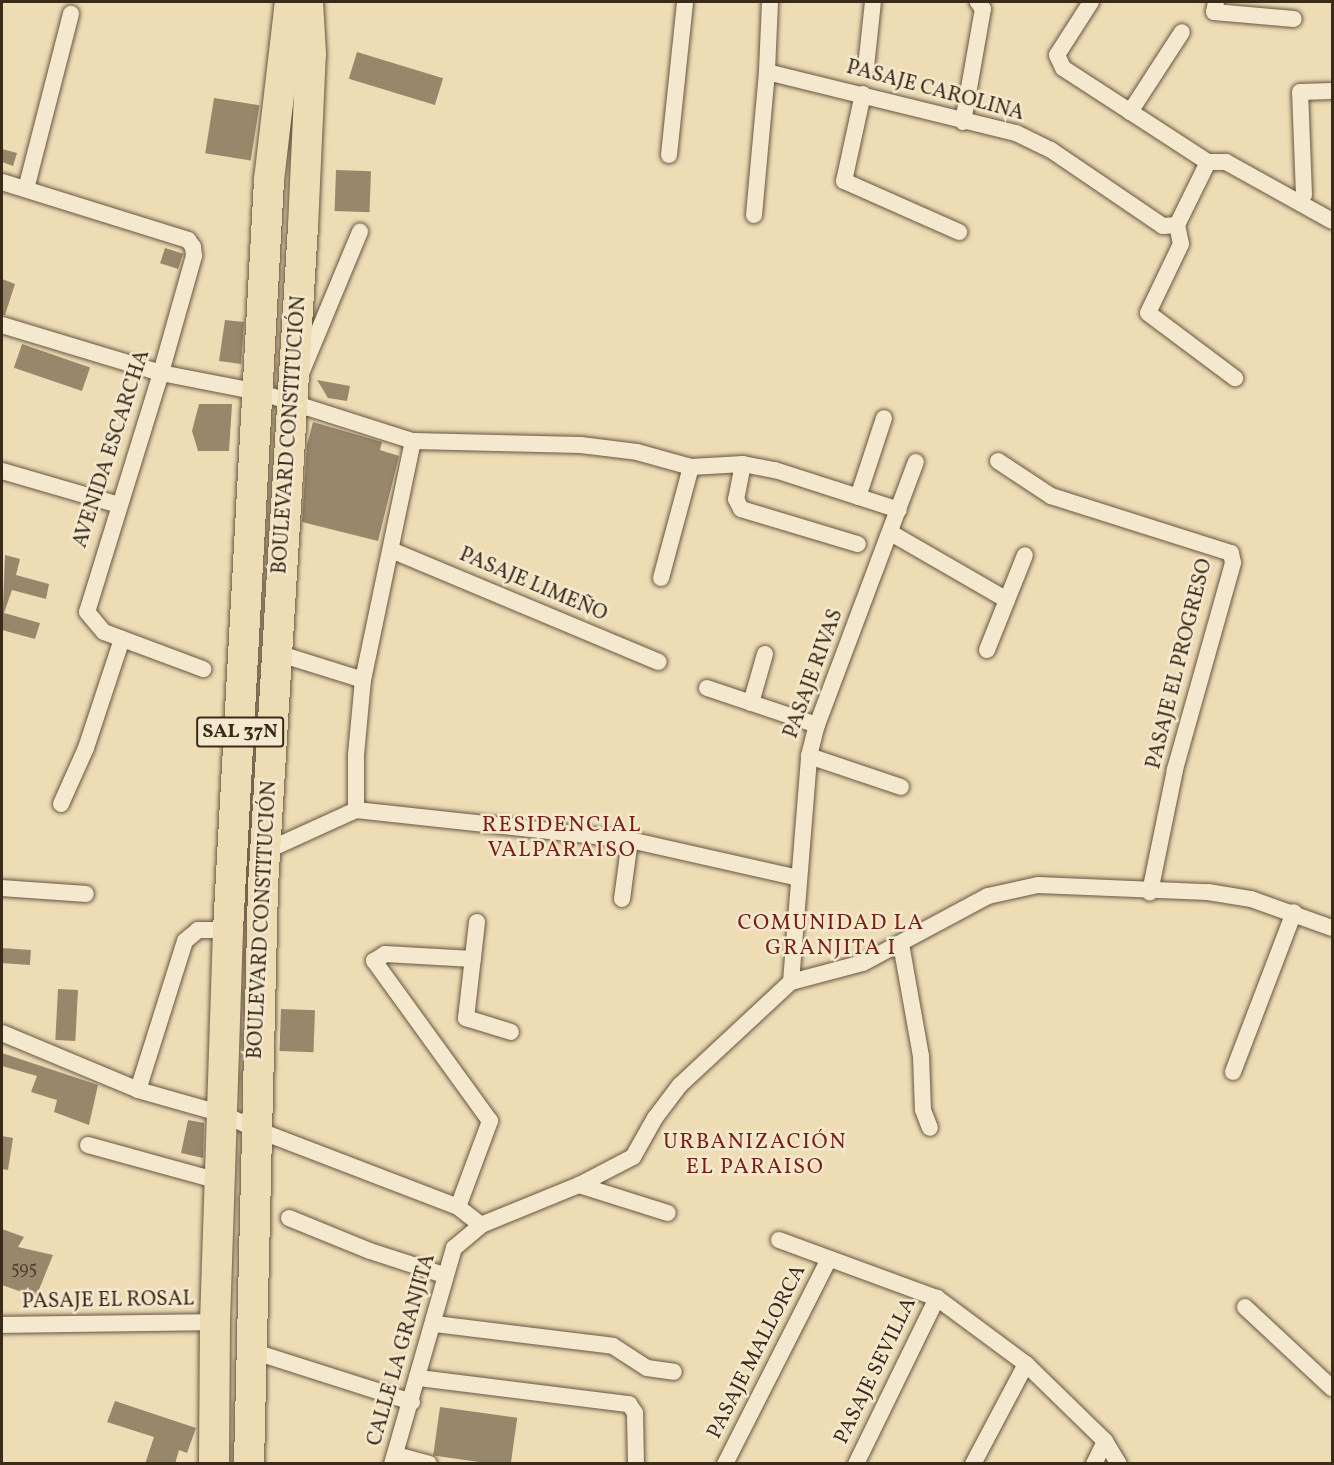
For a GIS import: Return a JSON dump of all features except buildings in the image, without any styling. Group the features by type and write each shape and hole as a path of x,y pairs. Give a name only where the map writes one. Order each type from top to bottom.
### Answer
{"highway":[{"name":"BOULEVARD CONSTITUCIÓN","path":"279,2 297,58"},
{"name":"BOULEVARD CONSTITUCIÓN","path":"249,1464 255,1129 266,851 295,396 297,58 290,2"},
{"name":"BOULEVARD CONSTITUCIÓN","path":"214,1464 215,1322 219,1181 224,1114 228,930 269,180 308,2"},
{"name":"BOULEVARD CONSTITUCIÓN","path":"297,58 317,2"}],"street":[{"path":"669,155 685,2"},
{"path":"754,215 767,72 770,2"},
{"path":"866,67 873,2"},
{"path":"963,122 983,9 978,2"},
{"path":"1091,2 1057,55 1059,63 1208,162 1226,162 1332,221"},
{"path":"1216,2 1214,12 1294,19"},
{"path":"2,182 26,189 71,14"},
{"path":"1130,112 1182,32"},
{"name":"PASAJE CAROLINA","path":"767,72 863,94 963,122 1016,133 1034,141 1163,226 1177,225"},
{"path":"1304,195 1300,92 1332,91"},
{"path":"863,94 844,181 959,232"},
{"path":"1208,162 1177,225 1181,244 1148,313 1235,378"},
{"name":"AVENIDA ESCARCHA","path":"26,189 188,240 195,256 87,612 104,632 122,639"},
{"path":"295,396 360,232"},
{"path":"2,325 161,374 259,392 295,396 413,441 581,445 637,452 691,467 743,464 775,470 899,510"},
{"path":"858,497 884,418"},
{"path":"356,810 356,755 363,680 413,441"},
{"name":"PASAJE EL PROGRESO","path":"998,461 1051,496 1231,553 1233,563 1175,770 1150,892"},
{"name":"PASAJE RIVAS","path":"791,982 809,756 817,725 891,534 916,462"},
{"path":"743,464 736,499 741,509 858,544"},
{"path":"661,578 691,467"},
{"path":"2,471 119,505"},
{"path":"891,534 1007,600"},
{"name":"PASAJE LIMEÑO","path":"391,550 659,662"},
{"path":"987,650 1025,555"},
{"path":"61,804 86,748 122,639 203,669"},
{"path":"277,653 363,680"},
{"path":"751,703 765,654"},
{"path":"707,688 817,725"},
{"path":"809,756 901,787"},
{"path":"266,851 356,810 630,840 799,878"},
{"path":"622,900 630,840"},
{"name":"CALLE LA GRANJITA","path":"394,1459 435,1324 444,1275 454,1248 481,1225 579,1185 633,1157 654,1118 680,1085 791,982 863,963 901,944 928,926 988,896 1038,885 1101,886 1150,892 1208,892 1251,898 1294,912 1332,928"},
{"path":"2,888 86,894"},
{"path":"1233,1072 1294,912"},
{"path":"477,922 466,1018 511,1032"},
{"path":"138,1090 185,941 198,930 228,930"},
{"path":"901,944 921,1056 923,1110 930,1128"},
{"path":"458,1207 490,1122 374,961 385,954 473,959"},
{"path":"2,1033 138,1090 224,1114 255,1129 458,1207 481,1225"},
{"path":"88,1145 219,1181"},
{"path":"579,1185 668,1213"},
{"path":"289,1218 370,1251 444,1275"},
{"path":"779,1240 828,1261 937,1298 1026,1364 1106,1441 1119,1464"},
{"name":"PASAJE MALLORCA","path":"725,1464 828,1261"},
{"name":"PASAJE SEVILLA","path":"856,1464 937,1298"},
{"path":"1245,1307 1332,1388"},
{"name":"PASAJE EL ROSAL","path":"2,1324 215,1322"},
{"path":"435,1324 613,1346 647,1368 674,1372"},
{"path":"252,1351 412,1402"},
{"path":"973,1464 1026,1364"},
{"path":"419,1378 629,1404 635,1413 636,1464"},
{"path":"1094,1464 1106,1441"},
{"path":"394,1459 429,1464"}],"district":[{"name":"RESIDENCIAL VALPARAISO","path":"562,838"},
{"name":"COMUNIDAD LA GRANJITA I","path":"831,936"},
{"name":"URBANIZACIÓN EL PARAISO","path":"755,1154"}]}
